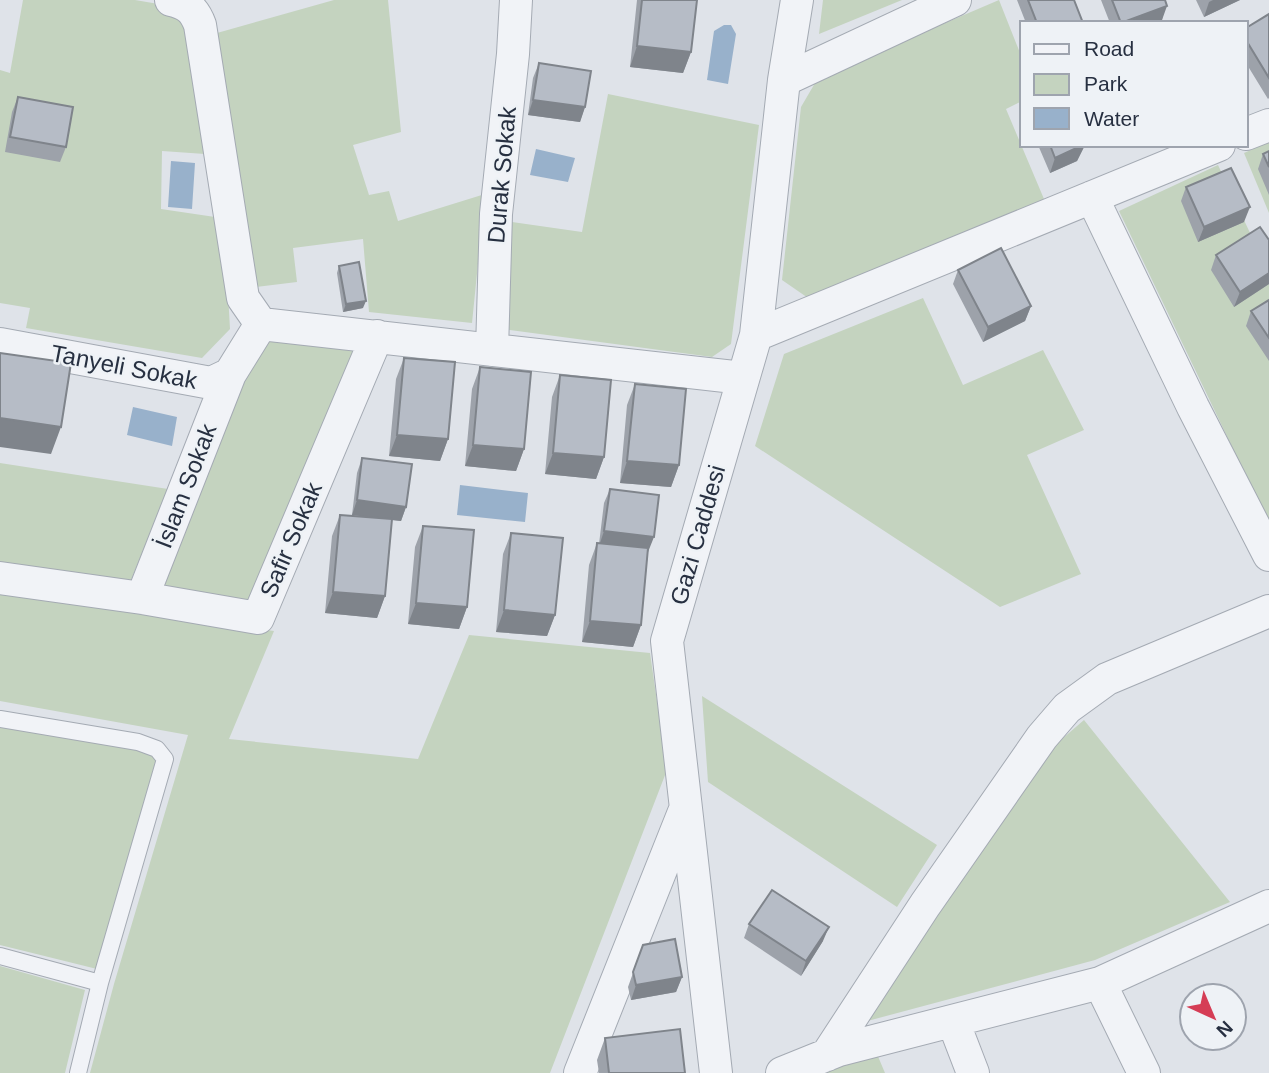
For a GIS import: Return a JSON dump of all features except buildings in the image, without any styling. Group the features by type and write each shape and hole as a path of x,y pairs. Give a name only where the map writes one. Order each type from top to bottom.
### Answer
{"street":[{"path":"171,0 184,3 195,12 200,25 243,298 261,324 744,378"},
{"name":"Gazi Caddesi","path":"716,1073 667,641 756,335 784,80 797,0"},
{"path":"784,80 955,0"},
{"name":"Durak Sokak","path":"492,350 496,214 522,1"},
{"path":"1248,133 1269,125"},
{"path":"756,335 1214,147"},
{"path":"1093,197 1269,555"},
{"name":"Tanyeli Sokak","path":"0,344 211,383 230,374 261,324"},
{"name":"Safir Sokak","path":"0,578 258,618 377,336"},
{"name":"İslam Sokak","path":"142,598 230,374"},
{"path":"827,1055 925,905 1041,737 1067,708 1107,679 1269,611"},
{"path":"580,1073 686,807"},
{"path":"782,1073 827,1055 1100,983 1267,910"},
{"path":"1100,983 1144,1073"},
{"path":"953,1021 973,1073"}],"lane":[{"path":"0,719 138,742 157,749 165,759 100,983 78,1073"},
{"path":"0,956 100,983"}],"green space":[{"path":"23,0 135,0 182,8 224,222 230,329 202,358 26,328 30,308 0,303 0,70 10,73","holes":["162,151 205,154 215,217 161,209"]},
{"path":"334,0 388,0 401,132 353,145 369,195 389,191 398,221 485,194 472,323 369,312 363,239 293,248 297,282 256,287 217,33"},
{"path":"823,0 902,0 819,34"},
{"path":"999,0 1020,53 1020,102 1006,109 1044,199 811,300 782,280 801,107 815,83 882,50"},
{"path":"608,94 759,125 731,344 712,357 503,329 512,222 582,232"},
{"path":"1269,142 1269,213 1244,153"},
{"path":"1218,165 1251,235 1269,263 1269,524 1119,211"},
{"path":"923,298 963,385 1043,350 1084,430 1027,455 1081,574 1000,607 755,446 784,354"},
{"path":"265,333 359,345 250,601 157,584"},
{"path":"0,463 168,489 129,585 0,565"},
{"path":"0,592 274,631 229,739 418,759 469,635 650,653 667,770 550,1073 90,1073 188,735 0,701"},
{"path":"702,696 937,845 897,907 708,782"},
{"path":"1084,720 1230,902 1095,960 860,1023 1055,745"},
{"path":"0,726 142,749 156,759 97,969 0,945"},
{"path":"0,966 85,990 65,1073 0,1073"},
{"path":"877,1054 885,1073 815,1073"}],"water":[{"path":"724,25 731,25 736,34 728,84 707,80 714,31"},
{"path":"536,149 575,158 568,182 530,175"},
{"path":"171,161 195,163 192,209 168,207"},
{"path":"133,407 177,417 172,446 127,435"},
{"path":"460,485 528,493 525,522 457,515"}]}
